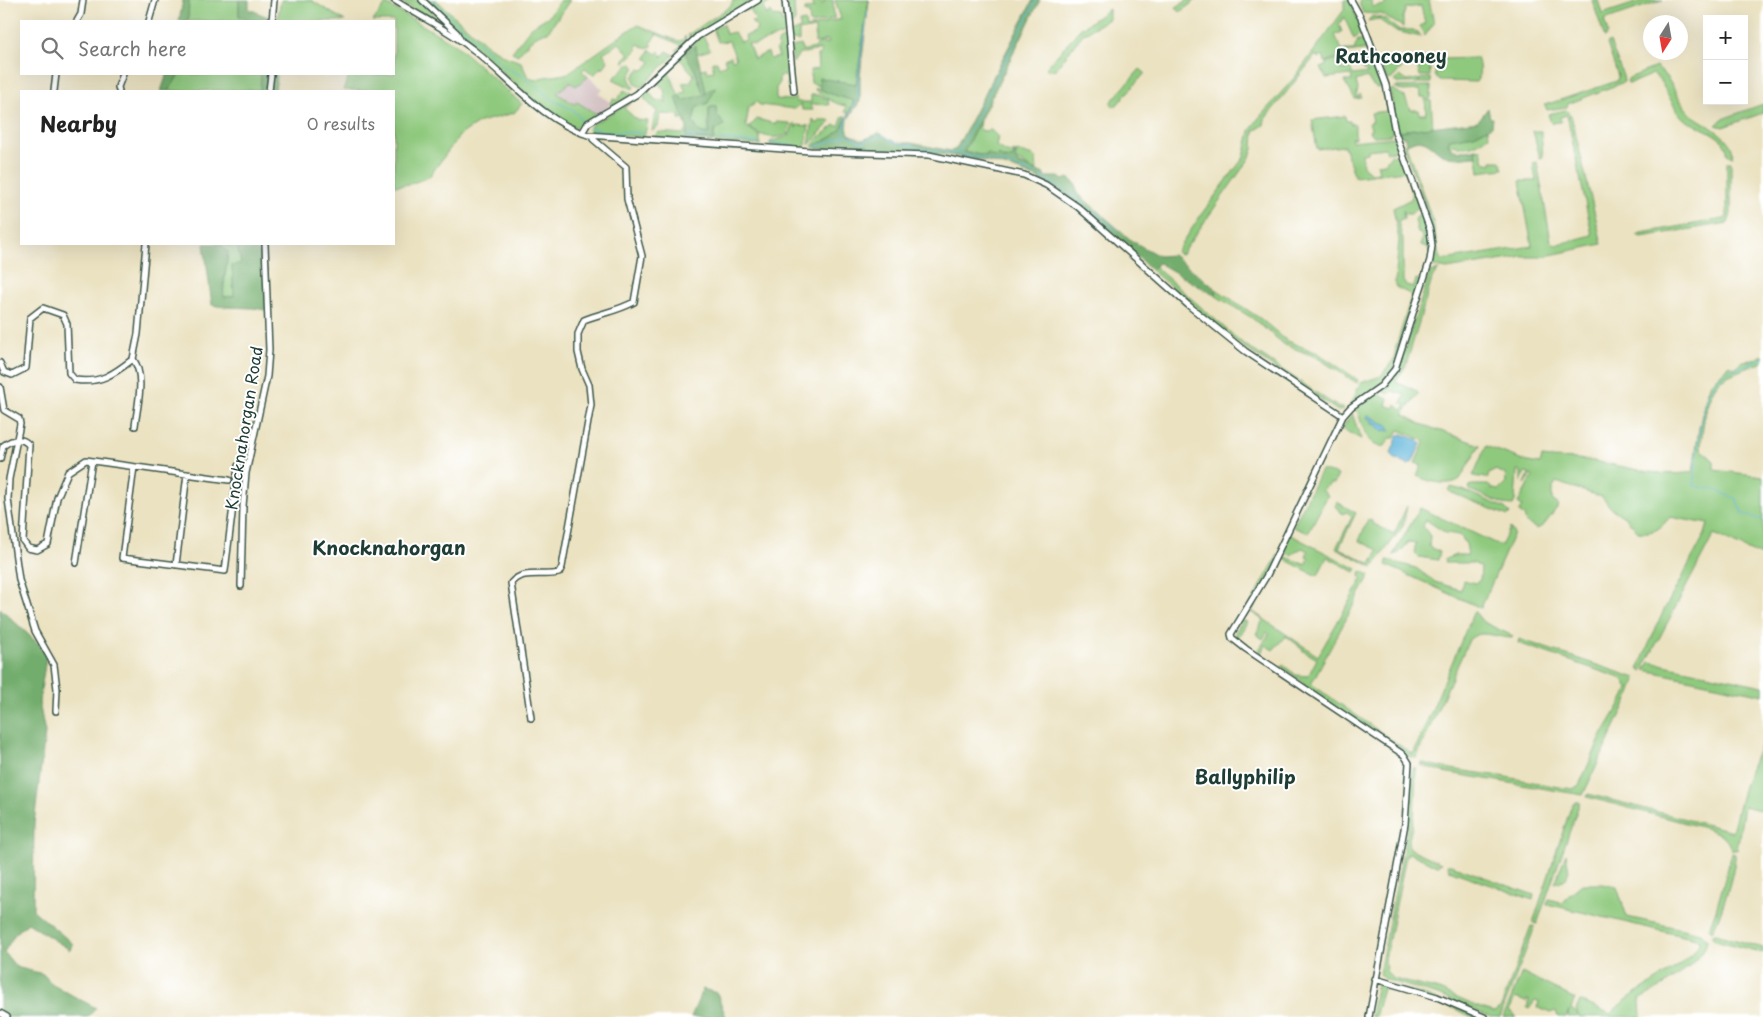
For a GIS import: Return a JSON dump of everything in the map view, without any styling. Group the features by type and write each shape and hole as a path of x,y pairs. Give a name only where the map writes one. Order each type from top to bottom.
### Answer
{"street":[{"path":"78,20 84,0"},
{"path":"149,20 155,0"},
{"path":"272,20 274,0"},
{"path":"394,0 460,41 537,106 569,128 582,133 594,136 810,151 929,155 1006,169 1024,175 1046,185 1078,207 1188,305 1245,351 1343,416"},
{"path":"422,0 457,33 460,41"},
{"path":"582,133 588,124 637,94 698,36 758,0"},
{"path":"785,0 794,91"},
{"path":"1351,0 1386,85 1395,132 1427,221 1432,246 1428,268 1395,369 1381,386 1351,407 1343,416 1267,575 1231,634 1232,638 1246,649 1404,755 1409,763 1405,824 1369,1017"},
{"path":"54,90 56,75"},
{"path":"119,90 123,75"},
{"path":"270,90 271,75"},
{"path":"531,718 511,583 530,574 559,573 562,567 591,405 589,385 582,369 578,352 578,334 584,320 601,313 623,308 634,302 642,256 627,199 626,167 593,139 594,136"},
{"path":"0,363 4,372 12,376 26,368 30,318 43,308 63,315 67,324 69,373 75,380 99,381 133,359 138,334 146,245"},
{"name":"Knocknahorgan Road","path":"241,586 243,506 246,473 267,376 270,350 265,245"},
{"path":"133,359 137,364 140,379 135,426"},
{"path":"0,387 4,410 19,419 19,439 10,473 8,499 20,580 35,631 54,665 57,689 56,711"},
{"path":"0,458 2,446 9,441 19,439 29,445 23,541 28,548 38,550 48,544 57,498 68,472 86,460 229,480"},
{"path":"76,562 92,461"},
{"path":"134,466 122,558 225,570 238,466"},
{"path":"176,565 187,474"},
{"path":"1375,979 1437,997 1484,1017"},
{"path":"0,1013 7,1017"}],"shaded area":[{"path":"584,72 603,90 598,93 612,104 598,115 577,103 574,104 551,89"}],"green space":[{"path":"183,0 189,0 188,20 179,20"},
{"path":"189,0 239,0 239,16 250,20 188,20"},
{"path":"239,0 249,0 249,9 275,20 250,20 239,16"},
{"path":"281,0 311,0 343,20 277,20"},
{"path":"398,0 419,0 455,33"},
{"path":"424,0 436,0 486,44 504,56 521,62 527,75 534,80 568,73 638,25 678,41 683,40 685,36 687,43 676,51 681,45 656,34 651,47 649,46 648,49 638,44 636,47 638,49 624,63 624,59 629,54 619,43 603,53 608,61 603,69 601,67 594,75 585,68 582,71 588,77 576,86 570,82 557,93 574,104 577,102 598,115 574,128 538,105"},
{"path":"560,0 570,0 548,32 535,37 518,55 512,52 531,27 549,16"},
{"path":"733,0 753,0 691,39 688,35 731,6"},
{"path":"761,0 772,0 763,8 767,15 771,12 773,16 781,17 782,23 785,23 780,0 784,0 787,33 754,45 748,43 754,59 768,52 770,59 779,57 776,49 778,48 778,42 783,39 787,41 792,89 788,90 786,76 779,76 776,99 792,100 795,97 796,102 811,102 811,95 818,95 828,100 829,105 810,104 813,110 802,110 801,104 795,109 760,105 756,102 749,107 746,126 760,136 760,145 653,138 659,132 683,134 687,130 687,138 714,140 716,106 709,108 708,123 710,133 702,133 693,122 696,108 708,103 707,94 682,101 676,97 684,119 679,119 679,115 660,114 658,127 652,131 657,112 641,95 624,108 637,120 648,121 644,137 599,134 589,131 588,128 591,125 628,104 646,88 656,101 663,100 666,104 664,89 655,81 666,69 672,78 678,94 686,92 682,83 690,82 694,75 678,57 703,35 710,50 697,54 696,45 691,61 703,92 706,92 701,69 706,68 707,72 714,71 712,62 717,61 719,67 726,64 724,59 731,56 732,60 736,59 729,41 718,42 713,28 723,24 726,34 734,32 740,42 746,40 745,36 755,32 757,28 751,22 756,21 750,9 745,11 746,8"},
{"path":"787,0 810,0 794,2 795,21 792,25 789,24"},
{"path":"812,0 820,0 822,4 824,3 823,0 833,0 834,19 829,19 830,22 841,19 835,0 869,0 856,84 819,78 820,86 811,83 810,70 818,69 817,55 821,54 820,50 799,54 793,63 791,47 801,45 802,51 815,48 819,43 829,43 828,40 815,43 815,28 799,31 799,41 791,40 790,33 800,29 800,22 805,21 806,28 827,23 826,21 810,24 809,13 805,13 805,9 814,8"},
{"path":"869,0 860,76 860,101 848,119 847,128 849,134 863,140 879,133 897,143 911,143 951,151 956,149 1033,0 1040,0 964,152 986,156 987,153 996,158 999,155 1004,159 1012,158 1017,151 1015,159 1019,164 1044,174 1045,177 1059,177 1063,180 1068,178 1076,184 1077,193 1132,241 1159,256 1173,255 1216,289 1216,296 1159,263 1155,267 1149,268 1100,222 1074,201 1047,183 1021,172 994,163 964,157 904,151 816,149 817,144 832,137 841,128 854,101 820,89 819,78 856,84"},
{"path":"1188,0 1196,0 1180,12 1176,7"},
{"path":"1344,0 1349,0 1363,32 1354,39 1344,17 1339,24 1342,32 1335,35 1342,50 1354,50 1358,40 1366,41 1369,49 1340,53 1341,56 1325,62 1323,56 1318,58 1316,55 1265,119 1264,125 1254,131 1253,149 1249,159 1181,255 1176,252 1244,157 1250,131 1258,119 1295,77 1344,10"},
{"path":"1360,0 1371,0 1372,7 1385,5 1385,0 1429,0 1434,23 1425,36 1419,26 1425,24 1421,6 1406,8 1403,17 1403,27 1381,14 1363,13 1359,3"},
{"path":"1592,0 1598,0 1602,14 1645,0 1663,0 1604,20 1608,33 1605,38"},
{"path":"386,4 455,44 522,104 514,113 480,122 460,135 429,177 410,184 395,186 395,90 343,90 350,75 395,75 395,20 374,20"},
{"path":"1109,9 1109,19 1083,34 1055,70 1049,71 1046,68 1080,29"},
{"path":"1372,16 1385,19 1398,30 1414,30 1421,37 1395,31 1378,19 1368,21"},
{"path":"1610,42 1624,82 1568,104 1567,107 1547,110 1545,105 1617,81 1618,76 1607,44"},
{"path":"695,45 706,92 703,93 696,71 685,54"},
{"path":"650,50 657,54 659,51 662,57 667,51 674,55 642,87 636,85 633,77 639,69 644,70 651,62 646,58"},
{"path":"1342,58 1344,63 1341,70 1350,68 1353,75 1368,73 1363,69 1362,62 1369,59 1375,72 1379,71 1384,86 1377,88 1372,85 1367,77 1356,81 1358,89 1356,96 1358,97 1360,94 1362,98 1355,99 1344,81 1352,81 1351,75 1326,78 1321,68 1326,66 1327,62"},
{"path":"1430,58 1430,76 1420,76 1416,61 1406,63 1392,79 1387,80 1380,62"},
{"path":"1477,58 1480,70 1476,82 1442,81 1435,76 1436,59"},
{"path":"630,63 635,67 629,78 634,87 633,89 613,79"},
{"path":"1656,67 1667,78 1686,109 1725,138 1730,144 1732,157 1727,154 1726,147 1717,137 1681,116 1659,79 1653,74 1629,84 1627,81 1629,78"},
{"path":"1140,69 1145,73 1115,107 1110,103"},
{"path":"167,75 178,75 170,90 161,90"},
{"path":"178,75 261,75 261,90 170,90"},
{"path":"261,75 277,75 275,90 260,90"},
{"path":"1400,76 1407,81 1418,79 1419,82 1420,79 1430,78 1431,83 1397,83 1394,81"},
{"path":"1431,86 1431,98 1427,100 1431,101 1433,127 1399,131 1398,136 1390,91 1393,89 1405,97 1410,110 1419,110 1420,114 1426,114 1425,97 1421,97 1420,90 1402,91 1395,87"},
{"path":"716,87 708,103 696,108 694,125 701,133 709,133 709,108 716,106 717,114 724,125 714,132 714,140 686,138 687,128 676,97 680,96 683,101 706,94 706,92"},
{"path":"816,87 854,101 848,113 845,112 846,106 826,97 815,90"},
{"path":"624,90 632,94 614,106 611,103 613,99 617,100"},
{"path":"1383,92 1385,92 1393,132 1391,135 1374,136 1369,132 1371,128 1369,123 1373,121 1371,113 1387,111"},
{"path":"1763,104 1763,113 1723,127 1716,125 1722,119"},
{"path":"1488,108 1490,118 1493,118 1492,126 1474,135 1450,139 1448,143 1455,150 1467,151 1476,149 1477,156 1449,157 1419,140 1406,145 1405,137 1400,136 1399,131 1478,121"},
{"path":"1566,110 1571,115 1602,244 1541,257 1523,257 1447,269 1431,266 1433,252 1429,221 1420,189 1403,145 1406,145 1433,222 1439,257 1443,260 1532,246 1520,181 1536,181 1533,163 1537,162 1551,241 1555,245 1592,235 1567,115 1560,117 1561,122 1551,123 1548,114"},
{"path":"843,116 846,116 837,133 814,148 812,146 818,138 835,125 839,126"},
{"path":"1345,116 1346,121 1350,121 1350,124 1355,124 1355,138 1351,138 1352,141 1395,137 1398,146 1394,151 1387,152 1385,148 1367,150 1367,153 1362,154 1363,166 1371,173 1379,172 1377,164 1385,163 1391,155 1402,156 1419,206 1411,214 1405,214 1403,210 1404,218 1398,221 1403,240 1403,281 1406,285 1414,287 1416,279 1421,281 1393,369 1375,390 1351,405 1360,383 1381,376 1394,359 1411,297 1410,294 1397,288 1395,282 1399,240 1393,208 1411,199 1412,195 1405,171 1355,177 1344,146 1317,149 1312,120"},
{"path":"757,119 776,124 776,122 790,123 788,134 772,137 758,133 749,127"},
{"path":"813,119 815,123 819,123 819,120 829,120 830,122 809,145"},
{"path":"980,121 979,128 983,131 991,130 998,137 996,146 1009,153 1015,151 1012,158 996,158 987,154 986,156 964,152"},
{"path":"795,123 796,128 797,125 809,126 806,145 803,148 770,145 770,142 789,136"},
{"path":"1488,128 1489,136 1475,145 1460,147 1448,143 1450,139 1474,135"},
{"path":"1533,131 1541,131 1543,157 1540,158"},
{"path":"1476,149 1481,150 1484,162 1492,164 1492,161 1501,161 1503,169 1479,172"},
{"path":"1017,151 1036,157 1037,172 1015,159"},
{"path":"1727,162 1731,162 1731,214 1728,223 1641,237 1637,235 1727,217"},
{"path":"1418,215 1423,215 1430,238 1429,253 1429,248 1421,245 1422,235 1418,233 1415,220"},
{"path":"204,245 221,245 228,252 223,287 224,297 234,296 232,266 241,263 237,245 255,245 267,270 265,310 212,305"},
{"path":"221,245 237,245 241,263 232,266 234,296 223,297 228,252"},
{"path":"1155,267 1241,342 1339,408 1342,406 1343,410 1338,411 1239,344 1149,268"},
{"path":"1439,270 1433,276 1406,365 1396,382 1417,391 1418,394 1403,414 1421,424 1480,445 1460,479 1451,483 1433,482 1417,476 1421,465 1415,463 1425,441 1399,430 1395,438 1390,438 1385,446 1378,446 1373,443 1365,433 1355,407 1376,393 1388,398 1386,405 1394,408 1396,405 1402,410 1406,405 1401,403 1405,395 1392,391 1389,394 1380,390 1394,375 1401,362 1430,272"},
{"path":"1216,289 1261,319 1287,341 1318,353 1358,380 1357,383 1316,357 1285,345 1252,318 1216,296"},
{"path":"1763,355 1763,362 1730,375 1715,386 1708,403 1701,449 1714,461 1714,470 1763,476 1763,557 1714,534 1642,671 1638,669 1663,612 1705,534 1708,524 1670,517 1656,530 1638,532 1627,519 1611,508 1602,497 1556,482 1552,490 1552,500 1559,505 1544,525 1537,529 1526,523 1524,516 1519,512 1522,506 1518,503 1533,476 1531,475 1525,484 1529,474 1525,473 1521,482 1521,472 1517,471 1515,501 1513,505 1503,504 1470,490 1469,487 1471,485 1488,485 1493,489 1499,490 1506,483 1505,474 1496,470 1490,473 1487,478 1473,476 1486,446 1528,462 1540,464 1542,457 1592,461 1649,472 1678,474 1693,472 1699,428 1711,383 1730,365 1735,368 1742,361 1754,360"},
{"path":"1352,413 1361,439 1342,429"},
{"path":"1321,470 1338,475 1334,484 1331,483 1322,490 1328,495 1308,533 1293,527"},
{"path":"1450,487 1463,490 1505,508 1510,514 1508,516 1452,493 1448,490"},
{"path":"1337,502 1356,513 1339,548 1371,564 1378,550 1359,541 1368,519 1394,534 1407,506 1403,526 1373,567 1336,548 1352,517 1347,512 1342,514 1335,506"},
{"path":"1420,508 1501,546 1510,528 1514,533 1481,608 1386,565 1387,560 1416,568 1435,582 1461,590 1463,580 1476,583 1480,580 1481,567 1473,563 1446,563 1445,559 1456,555 1468,555 1466,544 1460,535 1446,533 1426,520 1423,526 1430,536 1429,547 1440,552 1438,560 1419,557 1414,552 1416,543 1409,542 1399,553 1393,555"},
{"path":"1289,534 1357,569 1355,572 1327,557 1318,575 1315,575 1280,557 1252,611 1318,656 1362,579 1360,576 1361,571 1370,575 1311,684 1412,754 1474,611 1483,622 1513,636 1512,638 1483,634 1473,636 1469,640 1416,758 1408,756 1303,685 1304,683 1281,667 1283,665 1296,675 1308,676 1317,659 1302,650 1286,636 1273,650 1265,645 1261,653 1258,651 1269,634 1267,632 1263,639 1256,634 1263,620 1250,611 1246,617 1244,616 1278,555 1306,565 1309,558 1306,556 1308,551 1302,548 1291,555 1281,551"},
{"path":"0,608 47,652 39,702 45,733 34,824 33,910 73,944 70,950 28,923 15,934 4,952 16,967 43,974 53,985 96,1008 88,1017 5,1017 0,1014"},
{"path":"1242,620 1247,622 1238,638 1253,651 1234,635"},
{"path":"1519,639 1636,678 1583,795 1443,772 1421,765 1421,763 1424,763 1573,789 1579,785 1602,735 1628,688 1623,679 1518,643"},
{"path":"1650,662 1763,686 1763,695 1645,670"},
{"path":"1763,739 1763,811 1744,806 1737,850 1731,849 1727,841 1714,831 1587,797 1588,794 1732,831 1744,786"},
{"path":"1414,767 1416,769 1414,817 1408,844 1411,849 1441,863 1438,866 1409,853 1406,856 1385,959 1386,971 1394,979 1439,990 1494,1012 1501,1007 1531,926 1535,927 1500,1017 1491,1017 1438,995 1384,979 1379,974 1408,825 1411,777"},
{"path":"1575,802 1580,802 1537,924 1533,923 1571,807"},
{"path":"1732,853 1735,854 1735,860 1730,881 1723,906 1712,931 1709,928"},
{"path":"1566,854 1569,870 1566,879 1555,883"},
{"path":"1447,865 1534,895 1533,900 1449,870"},
{"path":"1582,884 1603,884 1617,887 1627,917 1701,933 1707,940 1705,948 1698,957 1680,974 1640,999 1641,1017 1579,1017 1576,1010 1580,1001 1611,1014 1631,996 1686,959 1700,940 1547,904 1549,899 1563,903"},
{"path":"1716,934 1763,948 1763,953 1715,940 1711,935"},
{"path":"1522,972 1575,999 1571,1008 1578,1015 1577,1017 1568,1017 1569,1010 1566,1017 1558,1017 1556,1011 1550,1013 1537,1007 1539,1002 1535,1001 1529,1009 1527,1008 1529,1000 1526,1002 1515,998 1509,1011 1517,1017 1503,1017"},
{"path":"1377,982 1427,996 1480,1017 1472,1017 1448,1006 1387,987 1383,989 1375,1017 1371,1017"},
{"path":"703,989 717,993 726,1017 691,1017"}],"water":[{"path":"1368,416 1387,424 1391,431 1380,430 1377,425 1372,424 1372,420 1367,418"},
{"path":"1402,434 1418,440 1421,444 1412,463 1408,465 1394,458 1391,453 1398,436"}],"waterway":[{"path":"432,0 506,68 521,75 553,100 573,110 584,123"},
{"path":"958,153 1036,0"},
{"path":"844,135 846,121 858,99 858,76 868,10"},
{"path":"589,127 604,131 644,133"},
{"path":"817,146 848,135 862,142 884,135 894,142 911,145 920,149 970,156 1007,164 1033,173 1059,187 1119,232"},
{"path":"686,136 711,138"},
{"path":"718,139 759,143"},
{"path":"770,143 796,146"},
{"path":"1763,358 1724,374 1713,386 1707,398 1700,428 1694,486 1714,489 1736,499 1743,514 1763,520"}],"district":[{"name":"Rathcooney","path":"1391,56"},
{"name":"Knocknahorgan","path":"389,548"},
{"name":"Ballyphilip","path":"1245,777"}]}
